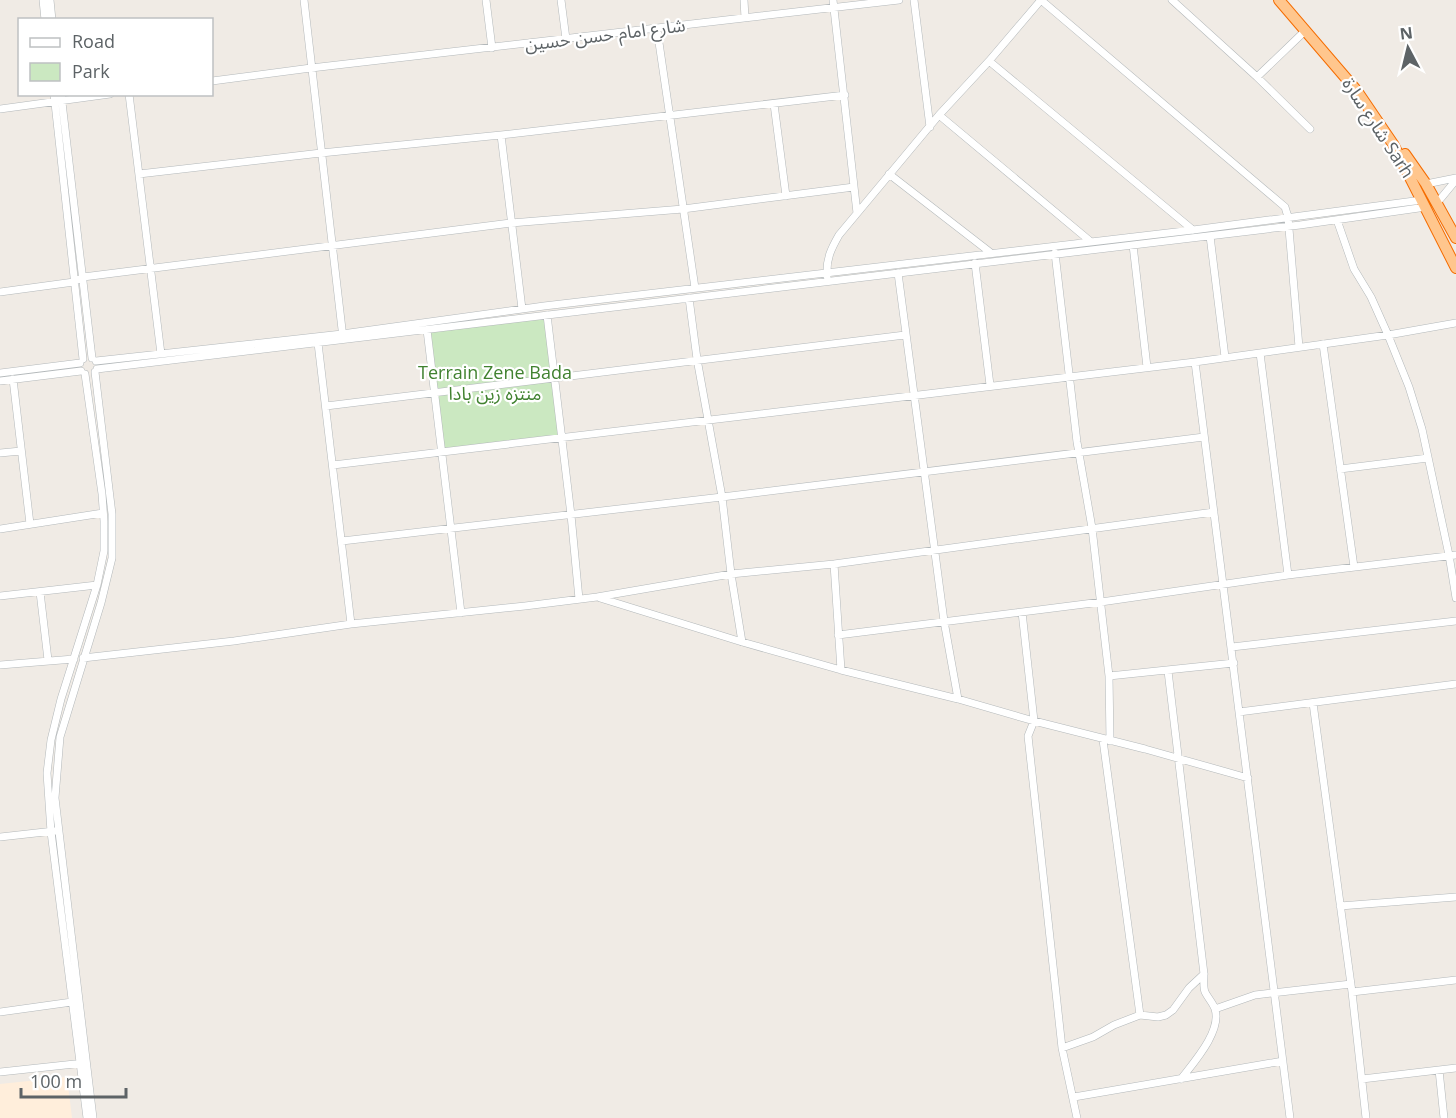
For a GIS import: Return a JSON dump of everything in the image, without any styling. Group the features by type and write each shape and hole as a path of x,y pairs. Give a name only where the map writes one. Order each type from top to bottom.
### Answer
{"highway":[{"name":"شارع سارة Sarh","path":"1280,0 1357,92 1398,153 1456,268"},
{"name":"شارع سارة Sarh","path":"1286,0 1346,70 1426,184 1456,238"}],"street":[{"path":"43,0 45,18"},
{"path":"50,0 52,18"},
{"path":"304,0 343,337"},
{"path":"486,0 492,48"},
{"path":"561,0 566,39"},
{"path":"744,0 746,18"},
{"name":"شارع امام حسن حسين","path":"213,81 746,18 834,4 899,0"},
{"path":"914,0 930,127"},
{"path":"827,277 830,250 839,235 939,115 1041,0 1282,202 1288,217 1299,347"},
{"path":"1172,0 1310,129"},
{"path":"834,4 857,213"},
{"path":"657,29 696,288"},
{"path":"1257,77 1306,30"},
{"path":"989,61 1193,230"},
{"path":"139,174 845,95"},
{"path":"0,109 58,98 84,96"},
{"path":"129,96 161,354"},
{"path":"58,98 96,371 113,542 101,603 60,737 55,792 54,831 72,1002 93,1118"},
{"path":"58,98 83,373 103,513 104,551 97,585 62,699 48,761 47,790 83,1063 87,1118"},
{"path":"774,104 786,196"},
{"path":"939,115 1090,241"},
{"path":"501,135 522,309"},
{"path":"890,174 991,253"},
{"path":"1426,184 1456,179"},
{"path":"1437,203 1456,179"},
{"path":"0,292 74,282 83,277 511,223 683,209 854,186"},
{"path":"0,374 94,359 427,330 688,298 991,253 1288,217 1424,204"},
{"path":"0,381 83,373 90,375 96,371 318,343 343,337 522,309 696,288 898,273 1337,220 1424,204"},
{"path":"1337,220 1354,268 1371,297 1409,387 1422,429 1452,555 1456,598"},
{"path":"1210,236 1225,357"},
{"path":"1133,244 1147,367"},
{"path":"1055,254 1078,452 1092,528 1110,676 1106,740 1140,1015"},
{"path":"975,264 990,385"},
{"path":"898,273 944,621 958,699"},
{"path":"688,298 722,497 742,642"},
{"path":"547,315 556,377 579,598"},
{"path":"333,465 1195,362 1388,335 1456,323"},
{"path":"427,330 461,613"},
{"path":"326,406 905,334"},
{"path":"318,343 351,624"},
{"path":"1323,344 1354,567"},
{"path":"1260,353 1288,575"},
{"path":"1195,362 1225,585 1290,1118"},
{"path":"13,379 30,524"},
{"path":"342,541 722,497 1204,437"},
{"path":"0,453 21,451"},
{"path":"1340,469 1428,458"},
{"path":"83,658 234,641 351,624 597,597 731,574 834,564 1214,512"},
{"path":"0,529 103,513"},
{"path":"838,635 1101,603 1288,575 1452,555"},
{"path":"834,564 841,670"},
{"path":"0,596 97,585"},
{"path":"40,591 48,660"},
{"path":"597,597 841,670 958,699 1034,722 1248,778"},
{"path":"1022,612 1034,722 1028,736 1062,1048 1077,1118"},
{"path":"1232,647 1456,621"},
{"path":"0,665 74,659"},
{"path":"1110,676 1234,663"},
{"path":"1168,671 1180,759 1204,990 1215,1009 1212,1033 1182,1079"},
{"path":"1239,712 1456,684"},
{"path":"1313,703 1352,988 1366,1118"},
{"path":"0,837 54,831"},
{"path":"1340,906 1456,897"},
{"path":"1062,1048 1140,1015 1158,1017 1166,1015 1204,974"},
{"path":"1215,1009 1238,1000 1275,993 1456,980"},
{"path":"0,1012 72,1002"},
{"path":"1074,1097 1283,1062"},
{"path":"0,1072 83,1063"},
{"path":"1362,1080 1456,1068"},
{"path":"1439,1071 1444,1118"}],"shaded area":[{"path":"67,1077 72,1118 0,1118 0,1084"}],"green space":[{"name":"Terrain Zene Bada منتزه زين بادا","path":"547,315 562,436 442,452 427,330"}]}
